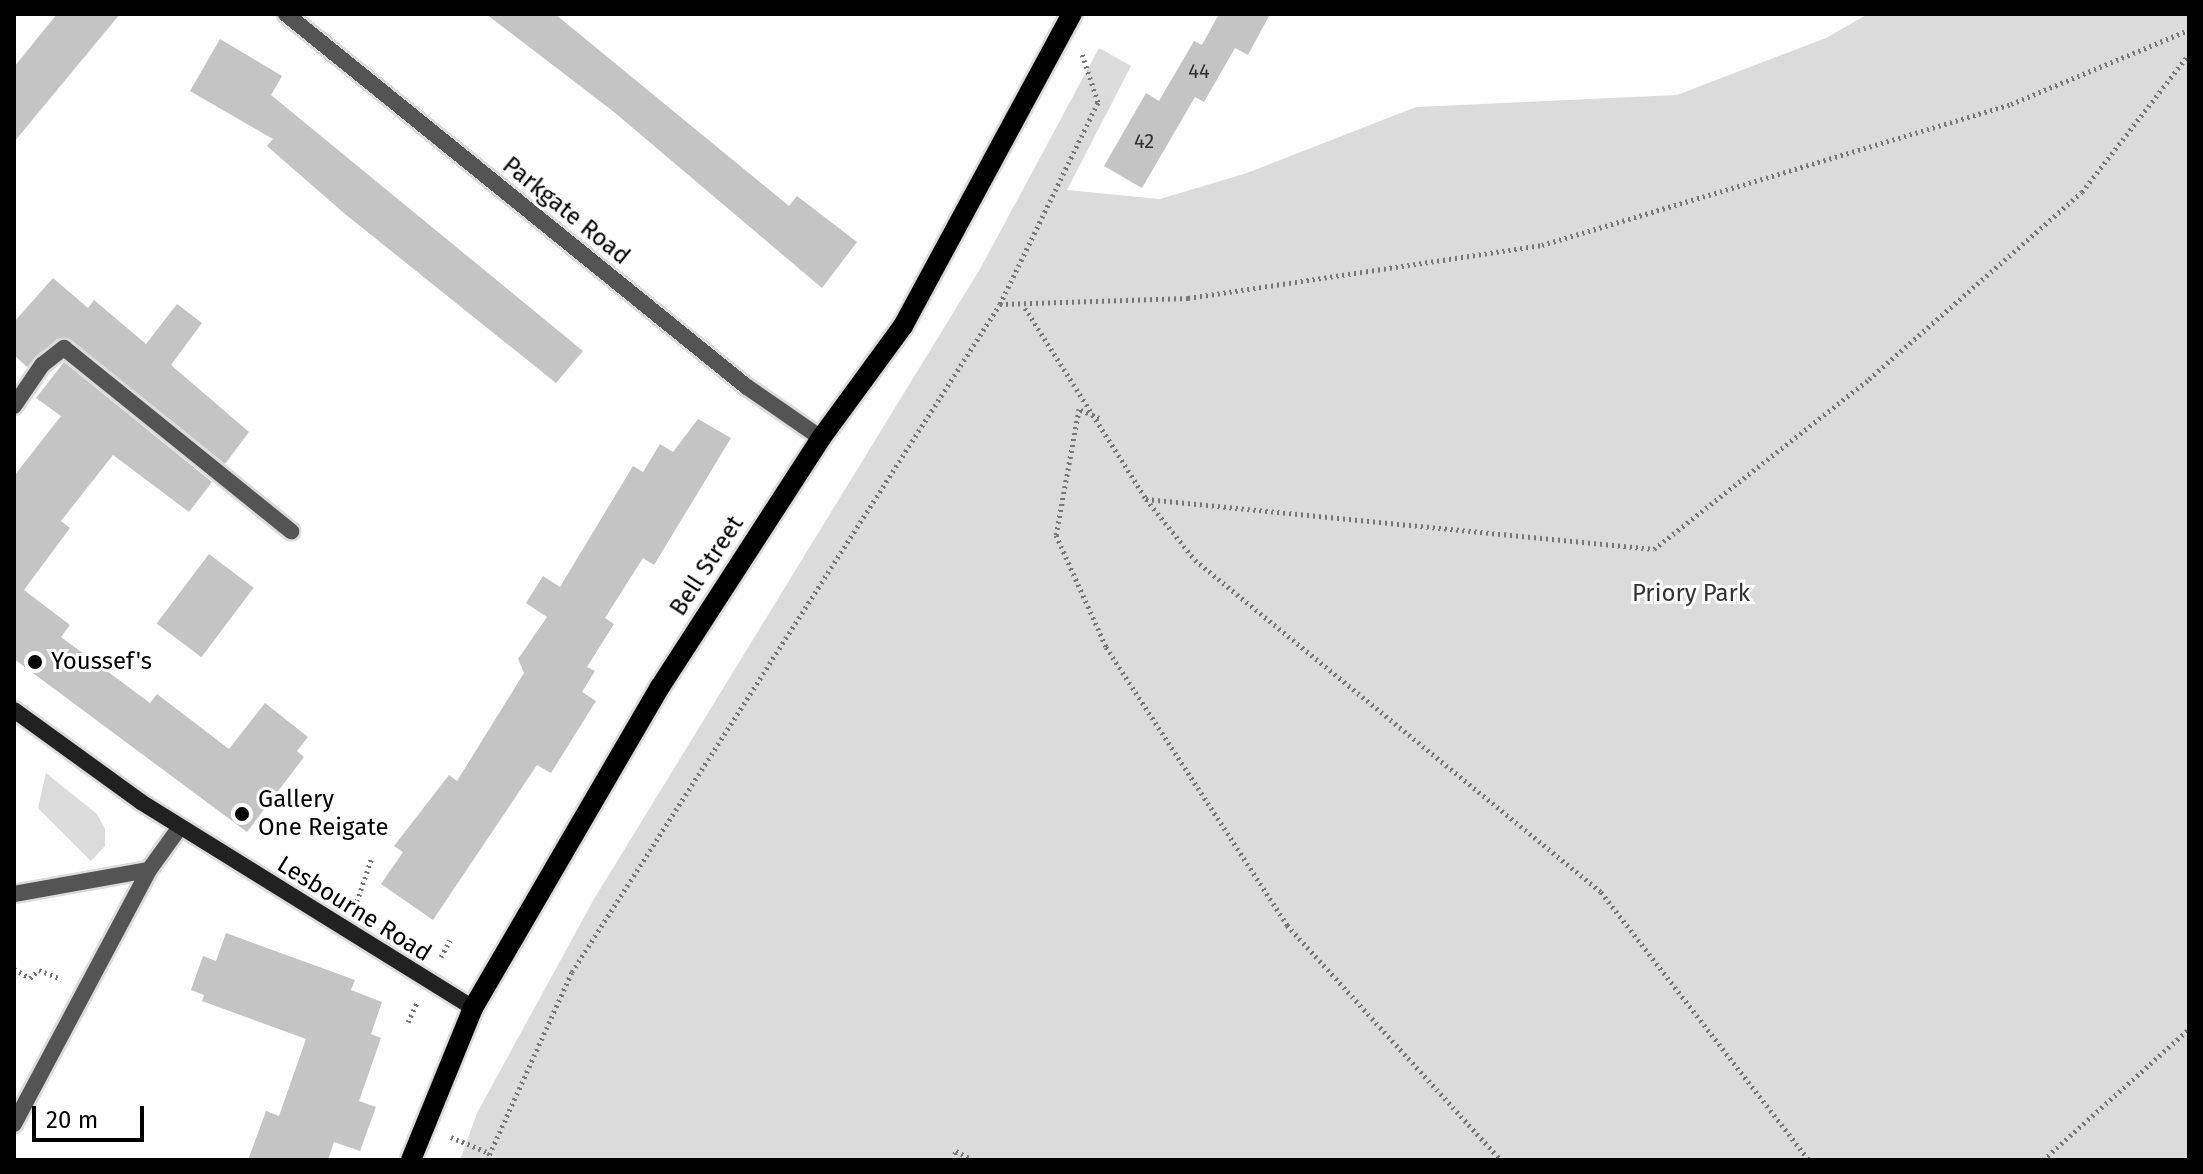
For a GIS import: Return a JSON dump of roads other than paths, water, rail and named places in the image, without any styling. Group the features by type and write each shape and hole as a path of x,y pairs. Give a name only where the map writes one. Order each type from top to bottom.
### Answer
{"main road":[{"name":"Bell Street","path":"411,1160 473,1008 660,687 821,438 903,326 1072,14"},
{"name":"Lesbourne Road","path":"14,710 180,827 473,1008"}],"street":[{"name":"Parkgate Road","path":"286,14 747,387 821,438"},
{"path":"14,406 42,365 64,348 291,531"},
{"path":"14,1124 88,992 149,870 180,827"},
{"path":"14,894 149,870"}],"place":[{"name":"Youssef's","path":"35,662"},
{"name":"Gallery One Reigate","path":"242,814"}],"park label":[{"name":"Priory Park","path":"1691,594"}]}
